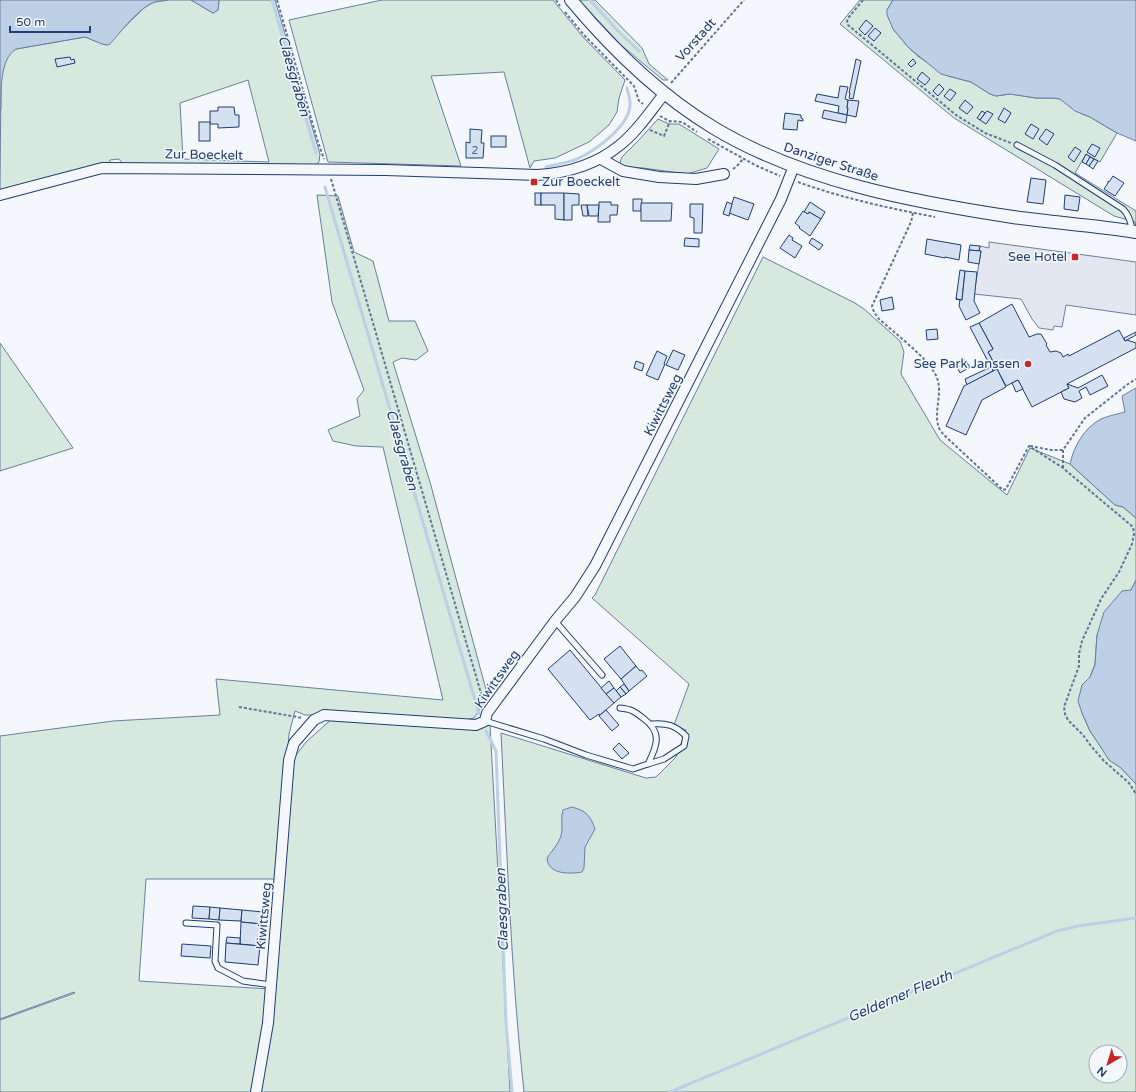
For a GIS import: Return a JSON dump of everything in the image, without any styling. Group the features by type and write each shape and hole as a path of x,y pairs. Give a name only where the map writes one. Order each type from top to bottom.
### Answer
{"street":[{"name":"Danziger Straße","path":"571,0 592,26 665,93 714,128 765,155 794,166 877,191 929,203 1014,217 1134,232"},
{"name":"Zur Boeckelt","path":"0,195 102,168 432,171 537,175 549,174 574,170 602,159 622,144 665,93"},
{"path":"602,159 623,171 659,177 696,180 724,174"},
{"name":"Kiwittsweg","path":"256,1092 268,1023 289,760 294,743 314,720 324,715 476,725 486,717 575,597 599,559 781,199 794,166"}],"lane":[{"path":"1017,145 1055,165 1123,209 1134,232"},
{"path":"555,622 602,674"},
{"path":"620,708 630,709 652,724 657,734 655,750 648,764"},
{"path":"486,717 586,755 633,768 664,759 684,746 686,736 678,728 665,724 652,724"},
{"path":"186,923 217,925 215,961 218,968 243,981 271,985"}],"path":[{"path":"277,0 317,139 328,170 486,717"},
{"path":"556,0 584,35 634,86 639,101 661,118 670,121 682,122 700,134"},
{"name":"Vorstadt","path":"665,93 674,78 744,0"},
{"path":"863,0 849,17 847,21 848,25 956,115 989,135 1017,145"},
{"path":"650,130 664,136 670,121"},
{"path":"706,137 743,159 790,179"},
{"path":"724,174 737,166 743,159"},
{"path":"913,213 911,222 874,299 872,306 874,312 887,326 925,360 938,378 939,428 944,435 1003,490 1006,489 1029,446"},
{"path":"1063,468 1063,450 1089,413 1136,379"},
{"path":"1029,446 1051,450 1063,450"},
{"path":"1029,446 1063,468 1133,527 1134,534 1132,544 1119,572 1102,599 1082,641 1079,654 1079,666 1064,707 1064,714 1104,761 1129,783 1136,794"},
{"path":"239,707 314,720"}],"shaded area":[{"path":"168,0 191,0 213,13 218,10 219,0 275,0 320,154 319,162 314,166 122,163 119,159 110,160 109,163 0,191 1,69 8,55 16,49 85,37 106,45 144,8 154,2","holes":["248,80 269,162 183,159 180,103"]},
{"path":"382,0 553,0 583,37 625,80 619,98 617,112 609,125 589,142 555,158 534,161 530,168 504,72 431,76 461,166 328,162 289,20"},
{"path":"579,0 595,0 642,48 649,64 668,80 663,80 621,45"},
{"path":"860,0 893,0 887,10 893,29 909,48 919,57 948,76 971,82 996,96 1010,94 1036,98 1060,99 1082,114 1117,133 1100,162 1086,154 1075,173 1136,211 1136,226 1135,222 1114,216 954,118 840,24"},
{"path":"658,119 669,124 679,124 719,149 707,168 687,174 643,168 621,167 620,162 622,157"},
{"path":"317,195 338,196 354,252 373,261 389,321 415,321 428,351 416,360 402,358 393,362 430,482 488,697 474,718 455,722 372,715 305,715 295,711 289,734 278,879 146,879 139,981 270,989 253,1092 0,1092 0,1020 75,993 74,992 0,1019 0,736 113,721 220,715 216,679 443,700 383,447 356,446 333,441 328,430 360,416 357,399 364,390 332,302"},
{"path":"989,242 1136,262 1136,315 1066,305 1062,327 1054,326 1053,330 1039,328 1032,319 1021,299 974,294 981,251 979,251 980,246 989,248"},
{"path":"763,257 855,303 864,309 900,341 904,352 901,374 940,440 1007,495 1030,448 1070,464 1115,505 1123,507 1136,518 1136,580 1131,590 1097,635 1095,664 1090,677 1082,685 1082,713 1090,731 1109,759 1121,768 1136,784 1136,1092 524,1092 507,868 501,733 646,778 656,777 676,757 686,730 674,725 689,684 592,598 595,595"},
{"path":"0,343 73,448 0,471"},
{"path":"334,717 449,726 490,725 510,1092 258,1092 293,759 306,742"}],"water":[{"path":"0,0 168,0 155,2 143,9 130,20 109,45 102,44 85,37 16,49 7,60 2,75 0,113"},
{"path":"191,0 219,0 218,10 213,13"},
{"path":"893,0 1136,0 1136,141 1117,133 1090,117 1075,111 1060,99 1036,98 1010,94 996,96 971,82 941,74 909,48 893,29 887,15 887,10"},
{"path":"1136,388 1136,518 1123,507 1115,505 1070,464 1077,444 1085,432 1101,419 1125,412 1122,396"},
{"path":"1136,580 1136,784 1121,768 1109,760 1090,731 1078,701 1082,685 1090,677 1095,665 1097,635 1104,612 1122,591 1131,590"},
{"path":"572,807 587,814 595,829 585,847 584,868 582,872 566,873 551,868 548,864 547,858 557,845 562,833 563,810"}],"building":[{"path":"866,20 873,26 865,35 859,29"},
{"path":"875,28 881,33 874,41 868,36"},
{"path":"70,57 71,60 74,59 75,63 57,67 55,59"},
{"path":"856,59 861,61 853,99 849,98 849,93"},
{"path":"913,59 916,63 911,67 908,64"},
{"path":"922,72 930,79 925,85 917,79"},
{"path":"939,84 944,89 938,96 933,91"},
{"path":"840,86 848,87 845,99 848,100 847,115 838,113 839,106 815,101 817,94 838,98"},
{"path":"950,89 956,93 950,101 944,96"},
{"path":"848,100 859,101 856,117 847,115"},
{"path":"965,100 973,107 967,114 959,108"},
{"path":"218,107 234,107 235,115 239,115 239,127 218,128 218,124 210,124 210,111 218,111"},
{"path":"1004,108 1011,113 1005,123 998,119"},
{"path":"824,110 847,115 846,123 822,118"},
{"path":"982,111 985,113 980,120 977,118"},
{"path":"987,111 993,114 986,124 980,120"},
{"path":"785,113 801,115 803,121 798,120 797,130 783,129"},
{"path":"199,122 210,122 210,141 199,141"},
{"path":"1031,124 1039,129 1033,139 1025,134"},
{"path":"470,129 482,130 481,143 484,143 483,158 466,158 466,142 470,143"},
{"path":"1046,129 1054,134 1047,145 1039,139"},
{"path":"491,136 506,136 506,147 491,147"},
{"path":"1092,144 1100,148 1095,157 1087,152"},
{"path":"1075,147 1081,151 1074,162 1068,157"},
{"path":"1086,154 1090,157 1086,164 1082,162"},
{"path":"1090,157 1094,159 1089,166 1086,164"},
{"path":"1094,159 1098,161 1093,169 1089,166"},
{"path":"1113,176 1124,183 1115,196 1104,189 1108,181 1109,182"},
{"path":"1031,178 1046,180 1043,204 1027,202"},
{"path":"535,193 541,193 541,205 535,205"},
{"path":"541,193 564,193 564,220 555,219 555,205 541,205"},
{"path":"564,193 579,194 579,205 572,205 572,220 564,220"},
{"path":"1065,195 1080,197 1078,211 1064,209"},
{"path":"734,197 754,204 748,220 729,213"},
{"path":"633,199 642,199 641,211 633,211"},
{"path":"599,202 611,202 611,205 618,205 617,215 610,215 610,222 598,222"},
{"path":"727,202 732,204 729,216 723,214"},
{"path":"810,202 825,212 821,219 809,212 808,214 804,212"},
{"path":"641,203 672,203 671,221 641,221"},
{"path":"690,204 703,204 702,233 694,233 694,218 690,217"},
{"path":"581,205 587,205 588,216 583,216"},
{"path":"587,205 599,205 598,216 589,216"},
{"path":"803,211 808,214 809,212 821,219 810,236 795,223"},
{"path":"789,235 793,238 792,240 802,246 795,258 780,248"},
{"path":"685,238 699,239 699,247 684,246"},
{"path":"812,238 823,245 819,250 809,243"},
{"path":"927,239 961,245 959,260 925,254"},
{"path":"970,245 980,246 979,251 969,250"},
{"path":"969,250 981,251 979,264 968,262"},
{"path":"960,270 965,271 962,300 956,299"},
{"path":"965,271 977,272 974,301 980,313 966,320 959,306 960,300 956,299 962,300"},
{"path":"892,297 894,309 882,311 880,300"},
{"path":"1012,304 1029,337 1041,334 1050,352 1056,351 1061,353 1063,357 1068,354 1069,356 1119,330 1125,341 1127,340 1136,343 1136,348 1067,384 1069,388 1032,407 1018,380 1006,386 988,352 993,349 979,323"},
{"path":"979,323 993,349 988,352 997,369 993,371 970,327"},
{"path":"937,329 938,339 927,340 926,330"},
{"path":"1136,332 1136,335 1125,341 1124,338"},
{"path":"673,350 685,355 678,370 666,365"},
{"path":"657,351 667,356 658,380 646,375"},
{"path":"965,360 970,367 960,373 956,365"},
{"path":"636,361 644,364 642,371 634,368"},
{"path":"991,367 993,371 967,385 965,379"},
{"path":"997,369 1006,387 982,400 966,435 946,426 964,386"},
{"path":"1102,375 1108,386 1090,395 1086,387 1079,391 1082,398 1075,402 1064,399 1061,392 1069,388 1067,384 1078,388"},
{"path":"1018,380 1023,389 1016,392 1012,383"},
{"path":"620,646 636,666 621,679 604,659"},
{"path":"570,650 614,703 600,715 599,714 590,720 548,669"},
{"path":"636,666 647,676 629,691 621,679"},
{"path":"609,681 614,688 606,694 601,688"},
{"path":"624,684 629,691 626,694 620,687"},
{"path":"620,687 626,694 621,697 616,691"},
{"path":"614,688 621,697 614,703 606,694"},
{"path":"606,710 619,725 612,731 599,716"},
{"path":"619,743 629,753 622,759 613,749"},
{"path":"193,906 210,907 209,919 192,918"},
{"path":"210,907 220,908 219,920 209,919"},
{"path":"220,908 242,910 241,921 219,920"},
{"path":"242,910 263,912 261,924 241,922"},
{"path":"241,922 261,924 260,946 240,944"},
{"path":"227,937 240,938 240,944 226,943"},
{"path":"226,943 260,946 258,965 225,962"},
{"path":"182,944 211,946 210,958 181,956"}],"waterway":[{"name":"Claesgraben","path":"272,0 316,153"},
{"path":"590,0 618,31 639,51"},
{"path":"546,167 575,160 602,144 610,137 624,122 628,114 630,100 627,88"},
{"name":"Claesgraben","path":"325,187 479,714"},
{"name":"Claesgraben","path":"486,731 496,751 506,1022 512,1092"},
{"name":"Gelderner Fleuth","path":"670,1092 1057,931 1078,926 1136,918"}],"place":[{"name":"Zur Boeckelt","path":"534,182"},
{"name":"See Hotel","path":"1075,257"},
{"name":"See Park Janssen","path":"1028,364"}]}
